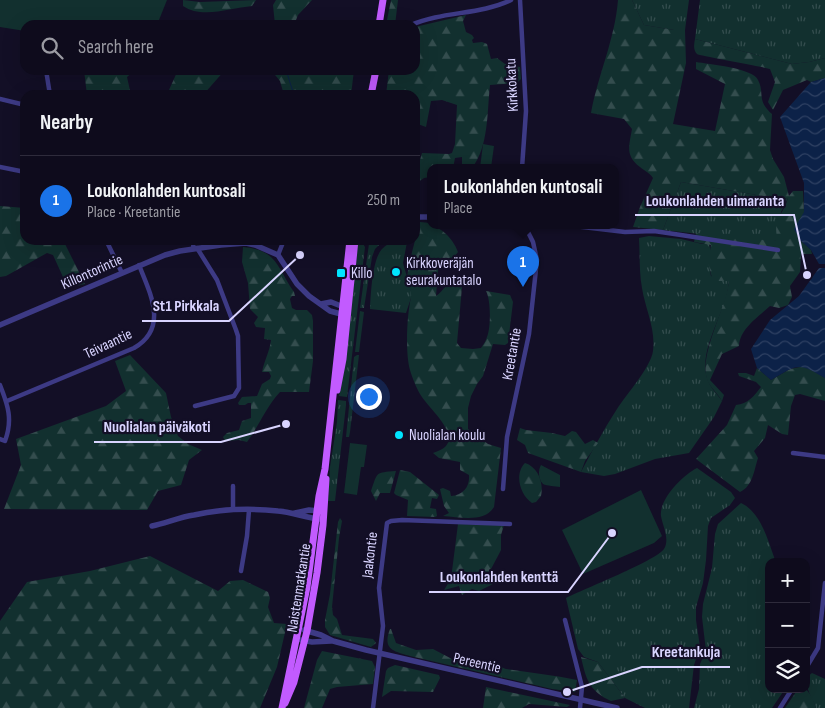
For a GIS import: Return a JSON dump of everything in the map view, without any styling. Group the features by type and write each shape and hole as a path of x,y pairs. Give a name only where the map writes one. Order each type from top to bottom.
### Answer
{"main road":[{"path":"380,20 383,0"},
{"path":"370,90 371,75"},
{"path":"371,90 375,75"},
{"name":"Naistenmatkantie","path":"345,310 350,245"},
{"name":"Naistenmatkantie","path":"282,708 289,697 305,640 317,573 320,511 326,489 325,469 354,245"},
{"name":"Naistenmatkantie","path":"282,708 320,519"}],"street":[{"path":"420,23 490,8 511,0"},
{"name":"Kirkkokatu","path":"520,0 526,111 522,164"},
{"path":"47,75 49,90"},
{"path":"0,99 20,104"},
{"path":"0,167 20,171"},
{"name":"Kreetantie","path":"503,489 507,437 529,334 537,260 533,242 526,229"},
{"path":"600,229 681,235 778,250"},
{"path":"108,245 122,273"},
{"path":"195,245 217,280 238,336 239,388 234,396 195,406"},
{"name":"Killontorintie","path":"0,325 165,255 195,248 226,245"},
{"name":"Killontorintie","path":"254,245 278,255"},
{"path":"282,245 278,255 302,290 330,311 345,310"},
{"name":"Teivaantie","path":"7,401 134,348 146,339 154,327 155,314 139,265"},
{"path":"320,304 331,302 345,310"},
{"path":"0,385 7,401 10,429 3,440"},
{"path":"793,453 825,457"},
{"path":"233,486 233,509"},
{"path":"152,526 192,515 233,509 271,510 320,519"},
{"path":"241,571 249,510"},
{"path":"295,513 320,511"},
{"name":"Jaakontie","path":"379,653 384,621 379,600 379,581 388,522 402,520 510,524"},
{"path":"810,661 818,648 825,583"},
{"path":"565,620 580,679 582,699 580,708"},
{"name":"Pereentie","path":"298,629 322,635 333,641 379,653 617,708"},
{"name":"Pereentie","path":"296,639 312,642 333,641"},
{"path":"818,648 825,648"},
{"path":"373,708 379,653"},
{"path":"780,708 789,693"}],"green space":[{"path":"0,0 167,0 159,20 20,20 20,30 0,27"},
{"path":"183,0 200,2 256,0 252,6 216,12 199,12 183,6"},
{"path":"276,0 312,0 298,15 296,20 274,20 273,5"},
{"path":"391,0 398,0 396,20 387,20"},
{"path":"618,0 632,0 644,25 685,30 686,63 673,124 715,131 725,84 696,69 696,62 730,67 748,72 758,80 762,101 772,114 770,150 784,177 789,196 793,191 803,191 804,212 800,240 811,250 812,254 801,254 800,272 790,286 792,297 788,305 779,308 770,306 742,334 739,346 722,354 710,380 724,395 722,401 708,382 706,359 729,281 719,281 712,278 708,262 711,245 694,242 696,233 775,241 777,237 776,225 788,198 780,199 681,182 663,230 633,227 653,178 632,159 629,150 632,129 624,119 591,113 614,29"},
{"path":"632,0 689,0 685,30 644,25"},
{"path":"700,0 825,0 825,58 792,64 695,39"},
{"path":"466,15 463,21 466,32 474,38 472,40 473,43 482,42 487,44 491,59 497,58 505,64 520,67 521,79 517,83 490,85 484,139 482,149 475,164 462,164 462,157 455,158 454,164 427,164 427,178 420,181 422,153 452,153 455,144 457,105 442,100 431,101 426,127 420,125 420,90 387,90 388,75 420,75 420,26"},
{"path":"695,39 792,64 825,58 825,78 811,82 807,80 783,90 773,110 768,102 775,82 770,69 697,54 694,49"},
{"path":"85,75 129,75 127,77 130,90 86,90"},
{"path":"176,75 221,75 207,90 169,90"},
{"path":"275,75 353,75 352,90 283,90 280,81"},
{"path":"483,144 494,146 492,164 480,164"},
{"path":"681,182 780,199 788,198 781,212 777,240 772,242 663,230"},
{"path":"0,206 20,208 20,245 66,245 85,284 68,288 53,255 47,253 6,276 0,277"},
{"path":"420,222 427,223 427,229 439,229 444,232 454,243 458,252 450,258 439,259 436,296 449,283 459,280 462,287 457,343 461,348 481,348 486,340 490,314 486,291 510,295 513,302 508,343 505,345 493,344 483,376 471,396 468,408 468,429 488,444 501,448 494,507 490,512 478,517 443,516 449,513 444,506 440,489 443,488 450,491 451,496 459,494 467,487 469,475 460,470 460,462 439,458 433,453 444,448 448,442 448,434 439,417 420,394 408,362 407,334 411,295 407,279 414,245 420,245"},
{"path":"649,236 709,244 711,276 721,281 729,281 727,293 709,342 705,366 708,381 722,401 714,417 689,453 655,459 615,474 604,476 581,472 612,417 643,373 651,358 654,343 641,282 639,238"},
{"path":"358,245 364,245 365,247 347,397 339,396 346,357"},
{"path":"369,245 379,245 372,257 364,308 360,308"},
{"path":"388,245 406,245 403,263 412,295 406,313 370,309 376,261 382,249"},
{"path":"243,247 255,249 270,256 294,292 295,296 292,296 290,299 292,308 307,310 312,315 313,321 313,361 309,392 280,392 247,442 239,440 225,441 223,437 227,433 239,430 242,421 251,418 251,403 239,405 238,403 242,397 257,396 262,384 270,379 269,372 262,372 271,340 264,339 265,328 256,327 254,323 258,317 250,309 248,283 242,262"},
{"path":"360,311 364,312 359,352 355,352"},
{"path":"130,355 166,393 171,417 178,436 188,444 202,450 189,460 181,485 158,491 147,510 4,509 21,465 16,439 106,406 126,391 115,361"},
{"path":"359,355 350,432 349,437 346,437 354,357"},
{"path":"805,366 825,378 825,401 800,394 795,395 791,406 788,435 782,434 768,425 765,438 754,451 758,458 748,486 740,492 696,459 727,425 736,405 747,401 761,387 756,382 739,376 738,373 754,376 757,368 771,380 790,369"},
{"path":"338,400 346,401 346,405 335,501 328,501 330,467 337,422"},
{"path":"520,428 565,436 572,431 576,432 585,444 593,440 598,443 585,461 581,472 528,453 525,445 517,440"},
{"path":"350,443 367,445 364,467 361,467 357,495 344,493"},
{"path":"525,463 537,472 542,486 541,496 536,502 532,503 524,495 520,484 520,473"},
{"path":"541,465 560,475 560,487 543,484 539,474"},
{"path":"697,468 731,492 735,498 730,505 711,518 708,526 703,583 696,607 700,647 694,665 689,708 645,708 625,698 598,662 584,657 578,649 566,598 648,560 664,549 666,537 661,509 673,488 691,471"},
{"path":"400,470 410,472 439,495 437,499 432,498 430,508 436,509 437,516 407,516 408,500 394,493"},
{"path":"396,471 390,493 380,493 376,501 371,491 376,476 381,473"},
{"path":"641,490 662,536 654,543 583,574 562,530"},
{"path":"741,503 759,521 775,558 765,558 765,693 782,693 772,708 694,708 699,689 700,664 706,651 702,617 703,604 712,568 715,534 718,524"},
{"path":"340,518 342,521 332,607 333,615 337,619 342,635 373,639 376,643 371,647 330,635 325,627"},
{"path":"458,524 504,525 501,535 501,550 491,569 497,582 479,591 472,589 462,595 459,586 444,590 451,579"},
{"path":"150,556 218,591 230,581 243,580 268,592 270,598 268,607 274,623 287,624 277,667 260,708 0,708 0,621 27,582 90,571"},
{"path":"390,629 396,643 416,650 433,649 452,659 466,661 475,666 492,660 506,669 577,680 575,692 552,689 399,653 389,645 388,636"},
{"path":"322,651 372,661 375,667 373,684 330,689 322,708 304,708 317,660"},
{"path":"581,657 598,662 625,698 611,701 598,693 587,678"},
{"path":"395,665 439,675 440,678 433,692 391,691 382,697 386,671"},
{"path":"812,673 825,679 825,708 816,708 809,693 810,675"},
{"path":"486,687 570,705 567,707 529,704 522,708 483,708"},
{"path":"795,693 809,693 816,708 785,708"}],"water":[{"path":"825,78 825,264 819,264 811,250 800,240 794,229 804,212 804,183 780,117 811,82"},
{"path":"819,268 825,268 825,378 809,369 798,367 771,380 757,368 751,349 770,320 799,296"}],"waterway":[{"path":"288,75 292,90"}],"place":[{"name":"St1 Pirkkala","path":"300,255"},
{"name":"Kirkkoveräjän seurakuntatalo","path":"396,272"},
{"name":"Killo","path":"341,273"},
{"name":"Loukonlahden uimaranta","path":"807,275"},
{"name":"Loukonlahden kuntosali","path":"523,287"},
{"name":"Nuolialan päiväkoti","path":"286,424"},
{"name":"Nuolialan koulu","path":"399,435"},
{"name":"Loukonlahden kenttä","path":"612,533"},
{"name":"Kreetankuja","path":"567,692"}]}
